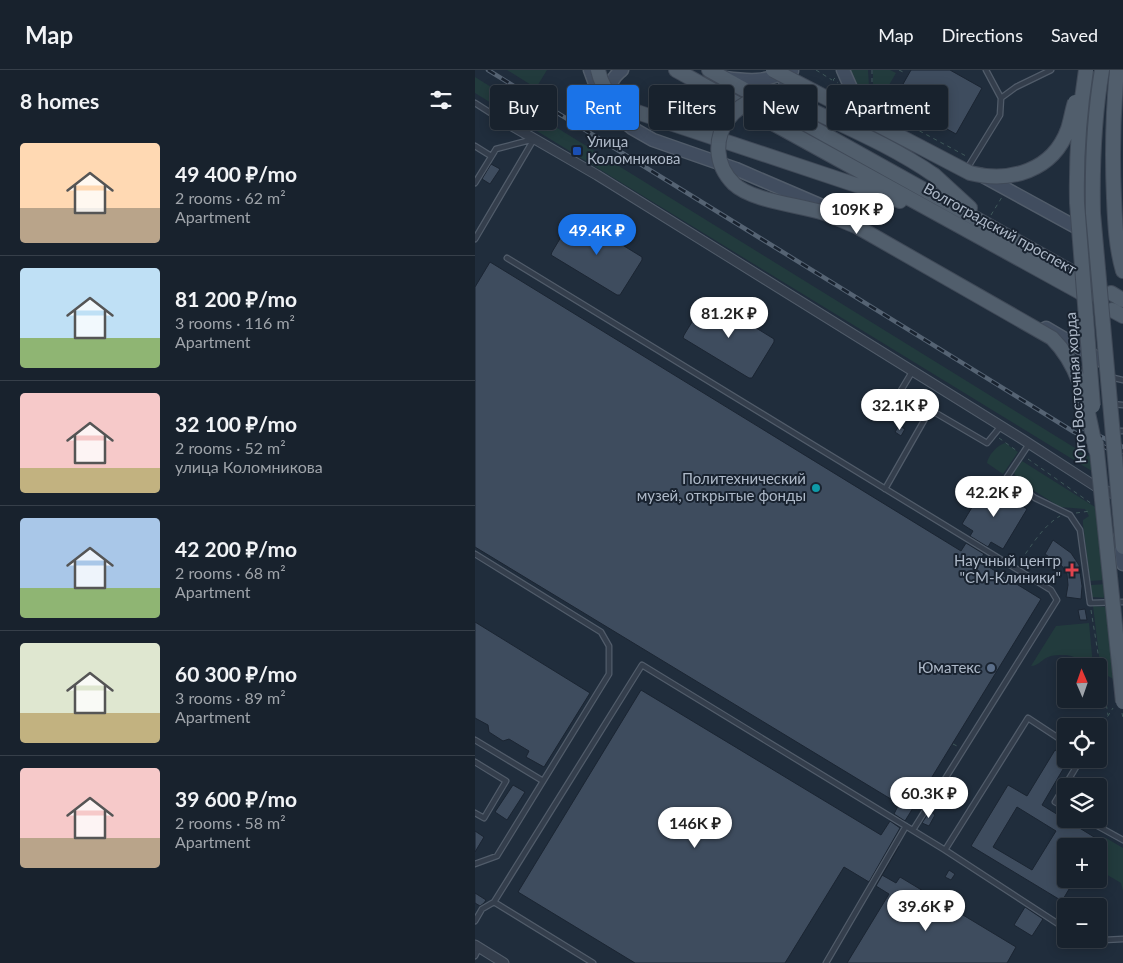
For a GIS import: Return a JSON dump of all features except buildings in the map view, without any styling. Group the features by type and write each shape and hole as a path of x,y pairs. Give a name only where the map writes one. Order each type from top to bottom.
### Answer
{"main road":[{"path":"589,70 595,85"},
{"path":"598,70 610,96 621,105 874,191 953,222"},
{"path":"610,85 617,73 622,70"},
{"name":"Волгоградский проспект","path":"709,70 744,90"},
{"path":"773,70 970,173 983,177 998,178 1010,177 1025,172 1038,166 1050,157 1068,129 1084,70"},
{"path":"723,78 757,81 769,80 787,70"},
{"path":"785,85 793,70"},
{"name":"Юго-Восточная хорда","path":"1084,70 1079,131 1077,203 1088,321 1096,451 1123,702"},
{"name":"Юго-Восточная хорда","path":"1102,70 1095,132 1093,213 1123,547"},
{"path":"1117,70 1113,134 1113,178 1115,226 1123,271"},
{"name":"Волгоградский проспект","path":"677,71 1118,313"},
{"path":"840,73 848,85"},
{"path":"1007,236 964,204 934,175 913,160 794,102 779,97 763,97 740,106 729,117 719,139 719,155 724,170 734,184 747,193 825,214 856,226 1052,338 1064,350 1078,378 1096,451"},
{"path":"636,130 653,140 736,169 865,224 1104,362"},
{"name":"Волгоградский проспект","path":"817,130 1117,297"},
{"path":"894,130 970,163 1085,232 1093,239 1097,252 1108,404 1115,433"},
{"path":"1113,463 1123,564"}],"street":[{"path":"519,130 605,180 1095,486 1116,496"},
{"path":"477,950 504,963"}],"lane":[{"path":"970,163 1000,115 1001,98 986,70"},
{"path":"1001,98 1016,87 1051,70"},
{"path":"475,103 490,113"},
{"path":"475,183 496,149 534,139"},
{"path":"475,239 534,139"},
{"path":"475,146 491,156"},
{"path":"507,258 1051,590 1057,600 913,830"},
{"path":"912,372 900,392 987,443 1001,426"},
{"path":"1105,376 1123,380"},
{"path":"1108,404 1123,405"},
{"path":"885,489 930,410"},
{"path":"1030,444 1007,477 1035,498 1070,514 1080,530 1090,604 1123,602"},
{"path":"475,554 601,632 609,646 609,674 497,856 475,864"},
{"path":"475,920 482,909 494,902 642,665 907,826 1057,923"},
{"path":"945,850 1028,718 1057,737"},
{"path":"475,740 543,781"},
{"path":"475,762 506,781 484,818 475,813"},
{"path":"826,963 907,826"},
{"path":"1101,828 1123,840"},
{"path":"494,902 593,963"},
{"path":"1107,940 1123,939"}],"path":[{"path":"816,70 841,85"},
{"path":"872,70 872,85"},
{"path":"899,70 903,72"},
{"path":"833,80 840,73"},
{"path":"914,130 970,163"},
{"path":"994,435 1095,506"},
{"path":"1021,560 1034,541 1059,516 1090,511"},
{"path":"1090,604 1108,716"}],"green space":[{"path":"507,70 547,70 538,85 531,85"},
{"path":"850,70 868,70 869,85 855,85"},
{"path":"873,70 890,70 896,73 889,85 873,85"},
{"path":"475,77 490,86 490,102 475,93"},
{"path":"557,128 1088,456 1096,458 1095,473 535,130 557,130"},
{"path":"1005,443 1018,452 1003,474 987,463 993,451"},
{"path":"1022,461 1095,507 1105,580 1090,581 1083,524 1083,520 1089,516 1085,509 1060,507 1017,480 1014,472"},
{"path":"1106,584 1108,598 1091,597 1091,585"},
{"path":"1093,606 1109,607 1115,680 1107,675 1107,658 1099,658"},
{"path":"1089,623 1092,658 1056,655 1050,656 1031,666 1056,626"},
{"path":"1107,839 1123,848 1123,891 1121,883 1107,875"}],"railway":[{"path":"488,70 1074,432 1123,456"},
{"path":"1080,427 1123,447"}],"place":[{"name":"Улица Коломникова","path":"577,151"},
{"name":"Политехнический музей, открытые фонды","path":"816,488"},
{"name":"Научный центр \"СМ-Клиники\"","path":"1072,570"},
{"name":"Юматекс","path":"991,668"}]}
